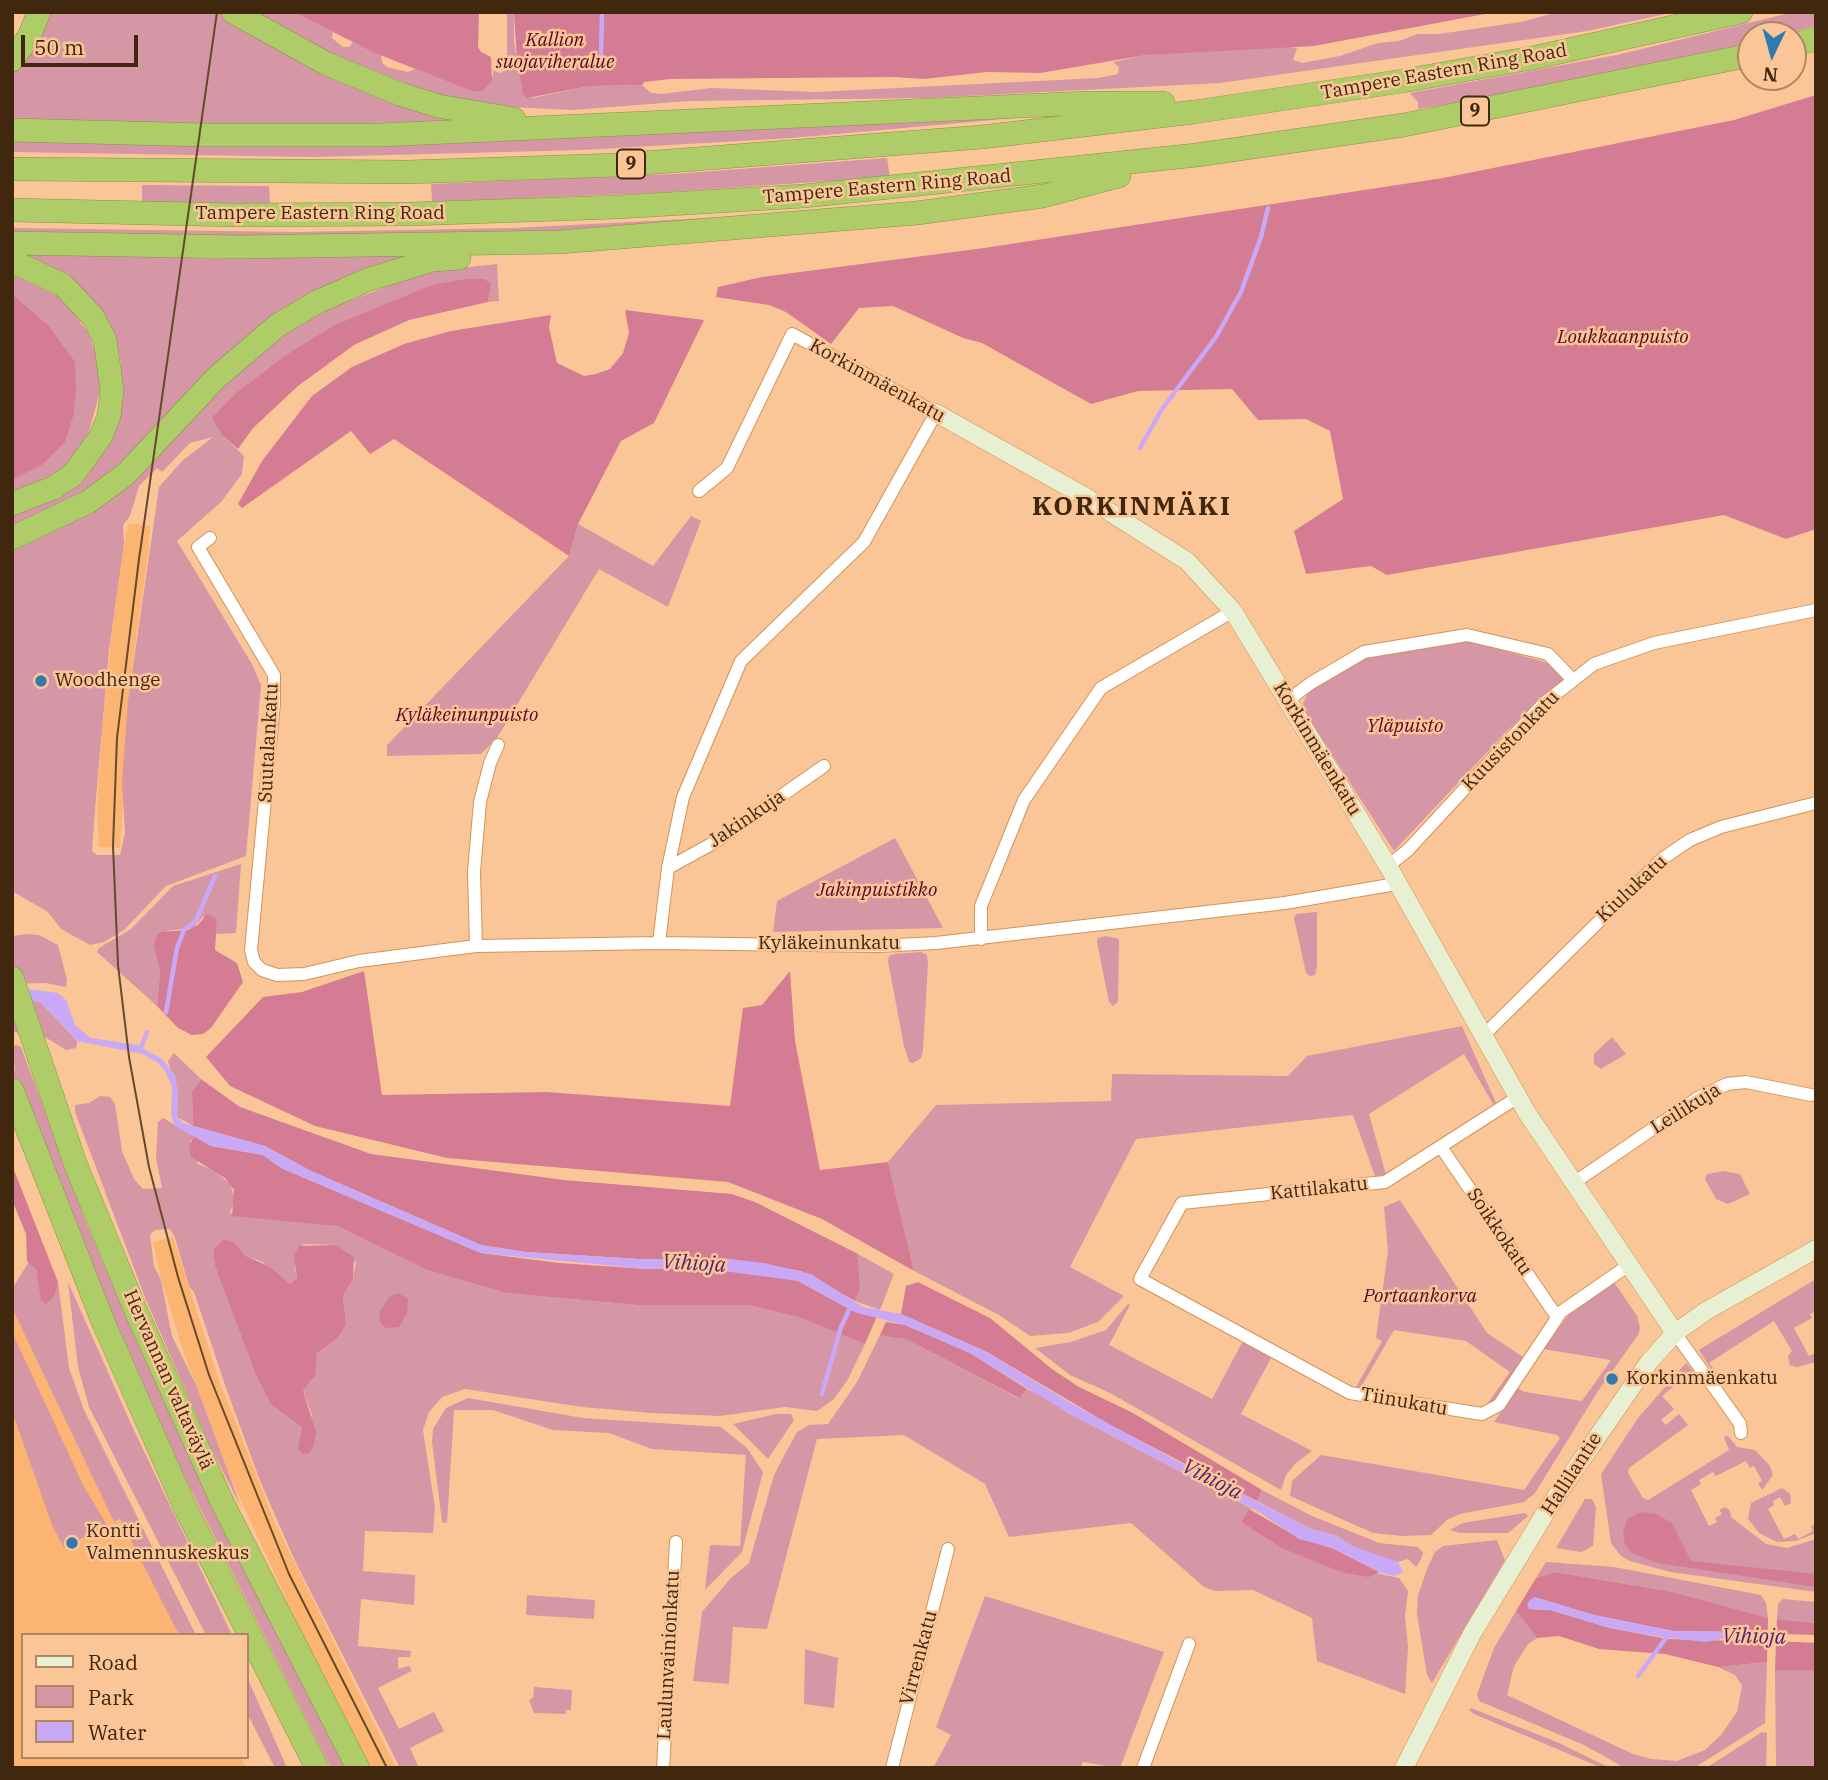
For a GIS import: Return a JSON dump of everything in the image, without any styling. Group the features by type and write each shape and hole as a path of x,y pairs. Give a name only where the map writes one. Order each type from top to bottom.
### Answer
{"highway":[{"path":"12,60 29,37 39,12"},
{"path":"233,12 327,64 400,94 485,116 583,128"},
{"name":"Tampere Eastern Ring Road","path":"12,169 408,172 618,165 982,137 1247,104 1403,81 1536,57 1741,12"},
{"name":"Tampere Eastern Ring Road","path":"12,210 249,215 618,207 845,192 1197,155 1404,125 1737,58"},
{"path":"12,130 205,135 367,135 583,128 1087,103 1247,104"},
{"path":"12,243 239,247 560,242 917,213 1043,196 1197,155"},
{"path":"12,538 69,512 107,488 143,457 236,359 278,326 317,302 367,280 432,261 483,256 560,242"},
{"path":"12,261 63,285 93,317 105,340 112,390 109,416 101,436 73,475 44,492 12,504"},
{"name":"Hervannan valtaväylä","path":"12,978 57,1112 136,1311 223,1504 358,1768"},
{"name":"Hervannan valtaväylä","path":"12,1090 104,1324 185,1507 317,1768"}],"street":[{"name":"Korkinmäenkatu","path":"699,491 727,468 792,334 1086,497 1187,561 1233,611 1388,866 1518,1097 1675,1333"},
{"path":"659,943 667,868 683,797 741,661 864,542 936,413"},
{"name":"Suutalankatu","path":"210,538 198,547 274,676 275,690 251,950 254,962 262,970"},
{"name":"Kuusistonkatu","path":"1388,866 1408,850 1543,704 1594,664 1654,643 1816,610"},
{"path":"981,939 981,906 1024,800 1101,688 1233,611"},
{"path":"1287,701 1311,683 1364,652 1467,635 1548,653 1573,680"},
{"path":"476,946 474,872 480,802 498,745"},
{"name":"Jakinkuja","path":"667,868 715,842 824,766"},
{"name":"Kiulukatu","path":"1483,1035 1662,859 1690,840 1721,827 1816,803"},
{"name":"Kyläkeinunkatu","path":"262,970 277,975 304,974 359,961 476,946 659,943 878,946 981,939 1285,903 1396,884"},
{"name":"Leilikuja","path":"1575,1182 1698,1098 1727,1084 1746,1082 1811,1095"},
{"name":"Kattilakatu","path":"1140,1279 1182,1203 1385,1182 1518,1097"},
{"name":"Soikkokatu","path":"1441,1147 1558,1317"},
{"name":"Hallilantie","path":"1404,1768 1473,1632 1549,1507 1630,1386 1675,1333 1706,1311 1816,1249"},
{"name":"Tiinukatu","path":"1140,1279 1350,1392 1474,1414 1489,1413 1499,1405 1558,1317 1571,1304 1629,1265"},
{"path":"1675,1333 1736,1418 1741,1433"},
{"name":"Laulunvainionkatu","path":"663,1768 676,1542"},
{"name":"Virrenkatu","path":"892,1768 948,1549"},
{"path":"1143,1768 1189,1644"}],"shaded area":[{"path":"129,523 150,526 149,546 131,676 120,848 99,847 97,807 102,734 122,553"},
{"path":"173,1237 219,1380 275,1523 396,1768 372,1768 298,1625 228,1472 182,1348 160,1275 153,1242"},
{"path":"12,1308 114,1522 120,1519 178,1633 21,1633 21,1759 242,1759 246,1768 12,1768"}],"green space":[{"path":"46,12 218,12 251,33 491,121 189,126 12,121 12,72"},
{"path":"255,12 293,12 333,32 332,38 343,47 349,47 353,42 381,55 382,63 387,67 408,72 415,69 471,91 493,76 493,70 499,73 507,70 507,12 514,12 514,41 523,94 532,98 590,86 642,85 651,93 661,94 711,88 816,92 1098,78 1118,74 1119,67 1113,62 1146,55 1284,46 1297,48 1293,60 1302,63 1340,56 1378,43 1399,41 1418,34 1439,34 1521,22 1558,12 1675,12 1587,31 1220,83 928,98 690,101 572,110 490,106 436,95 335,56"},
{"path":"293,12 479,12 478,47 481,52 491,57 492,81 482,91 471,91 375,53"},
{"name":"Kallion suojaviheralue","path":"514,12 1496,12 1314,46 1146,55 1040,73 987,72 924,79 670,79 644,82 642,85 590,86 527,98 523,94 517,61"},
{"path":"1794,12 1816,12 1816,26 1807,28 1807,21 1757,21"},
{"path":"1737,26 1737,46 1498,96 1418,109 1418,102 1410,93 1617,55"},
{"name":"Loukkaanpuisto","path":"1816,95 1816,529 1786,539 1724,515 1387,575 1371,566 1306,574 1294,531 1343,499 1330,431 1306,419 1258,420 1232,389 1138,391 1091,404 982,343 963,338 893,306 859,308 831,344 786,312 769,305 716,297 718,287 762,277 984,248 1443,178 1734,120"},
{"path":"1038,116 792,138 582,150 314,157 12,152 12,137"},
{"path":"887,158 890,177 653,193 432,202 431,184 673,174"},
{"path":"142,185 269,186 270,203 142,203"},
{"path":"783,214 842,214 450,238 12,236 12,228 295,232 514,228"},
{"path":"21,253 225,259 428,253 337,282 97,488 12,531 12,514 51,501 77,483 122,385 120,356 109,328"},
{"path":"497,264 499,301 488,302 491,284 485,279 431,285 334,325 287,354 237,392 223,436 244,456 242,474 221,502 177,541 252,664 261,685 246,856 166,886 124,930 104,942 90,945 61,929 48,912 12,891 12,549 217,391 266,347 318,313 409,278 440,270","holes":["213,437 182,461 159,487 128,701 122,782 125,833 120,855 97,855 92,851 95,810 109,650 124,543 123,525 130,516 139,486 157,468 162,472 190,443"]},
{"path":"12,274 58,296 75,315 89,334 98,360 101,388 87,439 73,459 53,477 12,494 12,480 42,465 48,325 12,294"},
{"path":"485,279 491,284 488,302 409,320 354,345 298,386 253,428 238,449 223,436 212,418 237,392 287,354 334,325 431,285"},
{"path":"12,294 48,325 75,362 76,388 74,413 65,442 42,465 12,480"},
{"path":"625,310 704,320 654,423 621,441 578,524 569,556 394,439 370,454 351,431 242,508 238,504 262,461 312,396 352,367 404,344 451,331 551,315 549,327 557,363 584,376 596,374 610,369 623,353 629,333"},
{"name":"Kyläkeinunpuisto","path":"691,516 701,521 668,607 599,569 497,738 481,754 387,756 387,745 569,556 578,524 653,566"},
{"name":"Yläpuisto","path":"1469,641 1552,664 1563,675 1563,681 1508,730 1394,851 1305,713 1303,703 1308,693 1341,669 1368,657"},
{"name":"Jakinpuistikko","path":"895,838 943,928 773,932 777,901"},
{"path":"241,864 236,933 216,934 217,919 203,917 193,928 166,931 156,954 160,973 157,1006 97,952 99,948 131,929 173,886"},
{"path":"1317,912 1317,967 1315,975 1310,976 1306,973 1294,918 1296,914"},
{"path":"207,914 217,919 215,950 237,963 243,982 211,1028 203,1034 192,1035 178,1028 157,1006 160,973 154,944 161,932 188,930 198,925"},
{"path":"39,935 58,945 67,980 66,987 46,983 12,984 12,936"},
{"path":"1106,936 1119,939 1118,1002 1113,1006 1109,1002 1097,942 1098,938"},
{"path":"921,952 927,955 928,962 923,1050 921,1058 913,1063 909,1062 904,1046 888,961 889,956 894,954"},
{"path":"364,971 382,1095 547,1092 730,1106 743,1008 762,1005 790,971 795,1041 820,1170 888,1162 914,1271 822,1219 728,1182 447,1158 315,1126 230,1086 206,1057 263,997 302,992"},
{"path":"12,995 33,998 42,1004 77,1041 76,1048 66,1050 40,1034 12,1032"},
{"path":"1462,1026 1496,1103 1493,1104 1464,1054 1369,1114 1386,1175 1375,1176 1353,1115 1136,1139 1070,1267 1124,1296 1098,1322 1068,1333 1030,1336 999,1315 914,1271 888,1162 936,1105 1111,1101 1112,1074 1288,1076 1307,1056"},
{"path":"1612,1037 1626,1054 1601,1069 1594,1064 1594,1054"},
{"path":"12,1046 21,1047 85,1220 136,1340 194,1466 347,1768 331,1768 181,1470 124,1345 20,1081 12,1080 15,1068"},
{"path":"174,1053 201,1079 192,1092 193,1126 177,1117 178,1094 168,1061"},
{"path":"201,1079 240,1107 371,1154 564,1180 732,1194 755,1202 858,1254 860,1288 855,1301 801,1271 729,1259 639,1259 526,1252 481,1245 311,1171 265,1146 193,1126 192,1092"},
{"path":"100,1096 110,1097 115,1104 122,1151 134,1179 143,1189 162,1188 156,1158 158,1122 163,1118 194,1136 190,1142 198,1164 215,1171 230,1184 235,1199 230,1213 337,1226 427,1270 506,1293 637,1305 748,1305 798,1317 865,1344 848,1379 834,1399 817,1411 785,1407 720,1416 652,1413 582,1407 465,1389 442,1397 429,1412 423,1430 435,1508 433,1533 365,1531 363,1571 415,1575 414,1605 361,1599 358,1646 411,1651 410,1657 398,1657 398,1669 409,1666 412,1671 378,1688 399,1729 434,1712 444,1731 410,1748 419,1768 400,1768 295,1561 261,1483 194,1292 189,1286 175,1238 170,1229 155,1230 150,1235 154,1266 161,1280 172,1336 196,1385 241,1507 210,1446 146,1300 75,1112 75,1105 89,1103","holes":["230,1241 244,1255 262,1262 290,1284 297,1278 295,1267 303,1244 336,1245 356,1262 353,1279 343,1296 346,1324 317,1353 313,1379 303,1391 312,1415 298,1448 302,1427 238,1323 215,1266 213,1249"]},
{"path":"194,1136 211,1146 263,1155 281,1168 481,1253 559,1263 646,1269 701,1268 782,1277 798,1281 851,1310 877,1316 865,1344 798,1317 748,1305 637,1305 506,1293 427,1270 337,1226 232,1216 234,1190 225,1178 191,1157 189,1146"},
{"path":"12,1165 58,1282 55,1295 46,1304 41,1300 36,1269 27,1261 26,1234 12,1200"},
{"path":"1723,1171 1740,1174 1750,1194 1728,1204 1716,1199 1705,1179 1707,1174"},
{"name":"Portaankorva","path":"1400,1200 1487,1333 1523,1357 1493,1402 1485,1407 1510,1372 1466,1341 1394,1330 1361,1387 1356,1387 1382,1341 1376,1338 1388,1251 1384,1207"},
{"path":"224,1240 234,1242 244,1255 270,1267 290,1284 297,1278 294,1255 299,1246 336,1245 354,1257 353,1279 343,1296 346,1324 338,1337 317,1353 315,1376 303,1391 316,1432 313,1448 308,1454 302,1454 298,1448 302,1427 271,1404 257,1377 215,1266 213,1249"},
{"path":"858,1254 894,1274 880,1310 855,1301 860,1288"},
{"path":"30,1260 36,1269 39,1283 55,1295 58,1282 69,1368 84,1410 195,1633 178,1633 120,1519 114,1522 12,1308 12,1289"},
{"path":"1816,1279 1816,1311 1810,1314 1812,1318 1794,1328 1809,1356 1816,1353 1816,1362 1797,1367 1790,1365 1788,1356 1792,1351 1774,1321 1709,1363 1718,1375 1713,1372 1699,1350"},
{"path":"68,1282 131,1424 231,1633 205,1633 89,1407 78,1367"},
{"path":"918,1282 990,1318 1052,1369 1079,1387 1133,1413 1262,1490 1257,1501 1112,1426 987,1352 901,1314 906,1286"},
{"path":"1614,1282 1637,1316 1640,1328 1638,1335 1598,1391 1535,1493 1524,1502 1460,1514 1447,1520 1431,1535 1402,1536 1373,1533 1290,1496 1292,1481 1321,1455 1524,1490 1560,1438 1557,1435 1494,1422 1517,1388 1525,1392 1582,1401 1611,1360 1543,1349 1570,1313"},
{"path":"398,1293 408,1299 407,1313 399,1327 386,1328 380,1323 379,1313 390,1296"},
{"path":"1128,1304 1130,1305 1109,1345 1212,1399 1243,1341 1272,1356 1241,1414 1312,1451 1286,1475 1281,1490 1110,1393 1070,1375 1035,1348 1071,1342 1106,1330"},
{"path":"886,1322 905,1325 970,1353 1027,1389 1019,1398 906,1339 880,1335"},
{"path":"12,1332 84,1487 107,1525 64,1548 52,1525 12,1411"},
{"path":"880,1335 906,1339 1018,1398 1027,1389 1042,1396 1068,1413 1252,1509 1249,1509 1241,1522 1281,1548 1310,1559 1399,1578 1408,1591 1405,1616 1408,1647 1405,1694 1317,1661 1312,1618 1253,1590 1215,1591 1204,1587 1131,1523 1009,1537 985,1484 904,1435 817,1439 767,1629 733,1627 729,1684 693,1681 702,1612 730,1579 749,1563 774,1475 797,1432 809,1425 828,1424 857,1382"},
{"path":"1686,1363 1701,1380 1696,1383 1688,1375 1662,1396 1674,1409 1661,1420 1666,1425 1679,1414 1688,1425 1629,1468 1628,1473 1643,1498 1648,1500 1729,1450 1724,1437 1728,1436 1737,1447 1755,1450 1770,1466 1773,1475 1762,1490 1758,1483 1762,1481 1754,1466 1750,1468 1746,1461 1716,1476 1713,1472 1699,1480 1701,1484 1691,1490 1709,1526 1717,1522 1715,1518 1722,1514 1719,1510 1725,1507 1730,1511 1731,1517 1766,1544 1787,1548 1816,1539 1816,1592 1670,1572 1630,1561 1621,1556 1611,1543 1601,1474 1638,1418"},
{"path":"468,1398 583,1418 721,1427 747,1448 763,1472 742,1552 705,1590 710,1545 740,1546 746,1455 652,1449 609,1433 553,1430 493,1410 454,1410 447,1523 442,1522 432,1442 433,1429 446,1408"},
{"path":"776,1414 791,1414 794,1420 768,1459 733,1424"},
{"path":"1782,1488 1790,1494 1791,1503 1785,1506 1780,1497 1773,1501 1774,1505 1768,1509 1784,1539 1795,1534 1798,1539 1813,1531 1811,1526 1816,1524 1816,1533 1796,1541 1777,1542 1759,1533 1748,1519 1751,1503"},
{"path":"1262,1490 1310,1515 1379,1543 1418,1547 1423,1553 1421,1559 1416,1567 1408,1559 1398,1562 1384,1559 1345,1543 1338,1536 1311,1529 1257,1501"},
{"path":"1585,1499 1592,1499 1596,1507 1593,1546 1582,1552 1556,1548"},
{"path":"1249,1509 1299,1538 1332,1548 1379,1572 1369,1577 1344,1573 1281,1548 1241,1522"},
{"path":"1641,1512 1656,1514 1672,1523 1691,1561 1816,1574 1816,1587 1658,1563 1632,1553 1625,1545 1623,1532 1627,1519"},
{"path":"1525,1513 1528,1516 1508,1533 1460,1533 1450,1530 1463,1523"},
{"path":"1497,1540 1505,1560 1432,1683 1427,1675 1417,1614 1418,1595 1429,1564 1435,1552 1443,1546"},
{"path":"1546,1562 1614,1567 1761,1595 1766,1603 1768,1618 1673,1592 1555,1572 1536,1578"},
{"path":"1555,1572 1673,1592 1768,1618 1767,1662 1718,1667 1665,1654 1599,1649 1559,1636 1537,1638 1516,1611 1536,1578","holes":["1534,1597 1594,1615 1673,1631 1761,1632 1756,1639 1740,1641 1667,1639 1610,1628 1550,1610 1529,1609"]},
{"path":"527,1595 595,1600 594,1619 526,1615"},
{"path":"985,1596 1164,1652 1120,1768 1083,1762 1080,1768 933,1768 951,1735 936,1727"},
{"path":"1783,1599 1816,1602 1816,1623 1777,1619 1778,1604"},
{"path":"1516,1611 1537,1638 1528,1644 1514,1666 1507,1695 1633,1754 1651,1759 1677,1761 1705,1750 1721,1735 1737,1712 1742,1686 1735,1675 1718,1667 1767,1662 1765,1723 1694,1768 1625,1768 1584,1745 1479,1701 1477,1694 1494,1648"},
{"path":"1777,1619 1816,1623 1816,1635 1777,1634 1777,1641 1816,1643 1816,1670 1775,1670"},
{"path":"805,1649 838,1658 834,1708 804,1704"},
{"path":"1775,1670 1816,1670 1816,1768 1776,1768"},
{"path":"248,1679 287,1768 275,1768 248,1715"},
{"path":"534,1687 572,1690 571,1710 566,1710 566,1714 534,1713 529,1700 533,1698"},
{"path":"1471,1708 1559,1743 1610,1768 1602,1768 1474,1714 1469,1710"},
{"path":"1762,1732 1767,1733 1766,1768 1706,1768"}],"water":[{"path":"20,988 58,993 66,1000 75,1025 91,1038 137,1045 162,1059 175,1075 177,1117 183,1123 265,1146 311,1171 481,1245 526,1252 639,1259 729,1259 764,1263 811,1274 863,1307 901,1314 987,1352 1069,1402 1166,1455 1311,1529 1338,1536 1352,1546 1398,1562 1403,1572 1394,1576 1379,1572 1332,1548 1299,1539 1259,1512 1068,1413 970,1353 905,1325 857,1313 798,1281 701,1268 646,1269 481,1253 281,1168 263,1155 211,1146 175,1126 171,1116 172,1087 158,1063 143,1054 77,1041 42,1004 22,996"},
{"path":"1534,1597 1594,1615 1673,1631 1761,1632 1766,1633 1766,1640 1721,1639 1706,1642 1610,1628 1550,1610 1529,1609 1527,1603"}],"waterway":[{"path":"598,69 601,57 602,12"},
{"path":"1140,448 1162,409 1216,337 1241,292 1261,237 1268,208"},
{"path":"166,1012 177,948 184,930 196,921 215,876"},
{"path":"140,1050 147,1032"},
{"path":"822,1394 841,1327 851,1306"},
{"path":"1638,1676 1669,1634"},
{"name":"Vihioja","path":"1762,1637 1782,1637"}],"tram line":[{"path":"217,12 139,559 117,738 113,846 118,965 129,1057 149,1167 178,1277 209,1375 289,1574 387,1768"}],"place":[{"name":"Woodhenge","path":"41,681"},
{"name":"Korkinmäenkatu","path":"1612,1379"},
{"name":"Kontti Valmennuskeskus","path":"72,1543"}],"district":[{"name":"KORKINMÄKI","path":"1132,507"}]}
